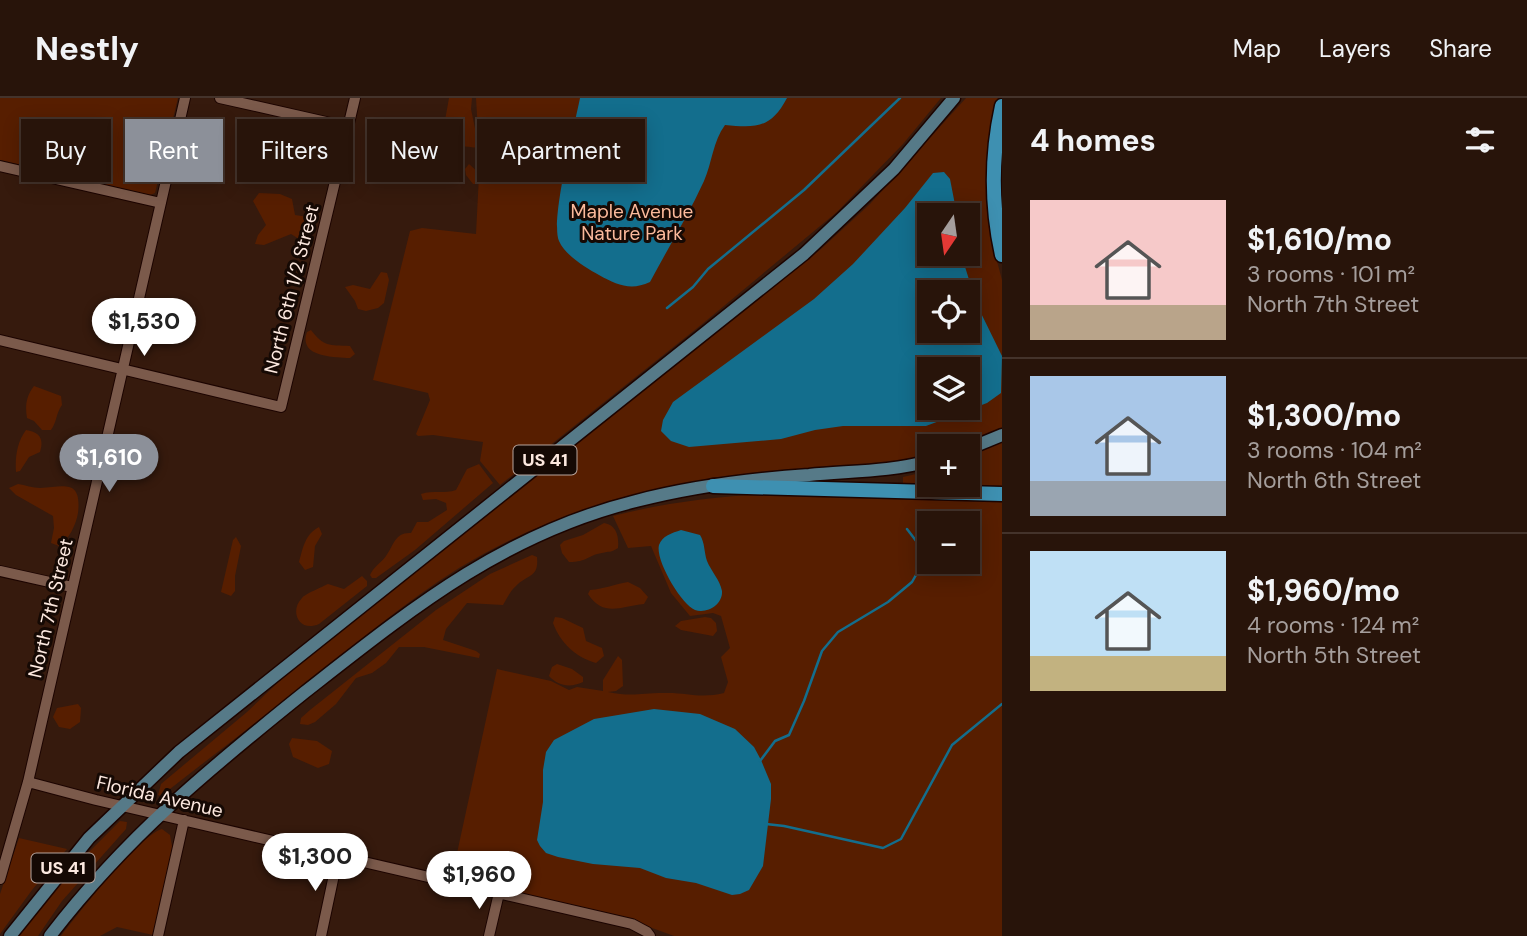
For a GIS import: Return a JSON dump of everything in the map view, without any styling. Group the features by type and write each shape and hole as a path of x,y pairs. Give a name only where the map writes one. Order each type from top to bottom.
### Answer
{"highway":[{"path":"1002,106 993,174 995,214 1002,256"},
{"path":"713,486 1002,494"}],"main road":[{"name":"US 41","path":"10,936 89,838 179,752 804,254 894,169 954,98"},
{"path":"980,444 1002,435"},
{"name":"US 41","path":"50,936 94,881 197,779 402,616 458,577 513,547 575,520 636,501 755,479 891,469 917,464"}],"street":[{"name":"North 7th Street","path":"0,879 28,782 185,98"},
{"path":"220,98 313,119"},
{"name":"North 6th 1/2 Street","path":"350,119 355,98"},
{"path":"0,166 161,203"},
{"name":"North 6th 1/2 Street","path":"123,368 281,407 335,182"},
{"path":"0,340 123,368"},
{"path":"0,571 72,587"},
{"name":"Florida Avenue","path":"28,782 632,924 650,936"},
{"path":"158,936 184,820"},
{"path":"321,936 338,856"},
{"path":"489,936 499,894"}],"green space":[{"path":"0,98 178,98 173,119 125,119 125,182 158,182 155,193 150,195 94,182 111,182 111,119 21,119 21,165 0,160"},
{"path":"449,98 472,98 477,148 463,146 463,119 445,119"},
{"name":"Maple Avenue Nature Park","path":"476,98 941,98 903,144 837,212 701,325 500,485 480,461 483,442 416,434 430,400 428,393 373,380 410,231 422,228 476,234 479,182 645,182 645,119 477,119"},
{"path":"966,98 998,98 992,122 989,211 992,242 1002,280 1002,428 980,438 980,434 917,434 917,460 767,473 692,483 598,505 537,528 478,557 419,595 161,796 158,795 161,784 247,712 288,673 821,249 870,204"},
{"name":"Maple Avenue Nature Park","path":"469,164 477,171 476,184 466,175 465,169"},
{"path":"259,193 280,194 292,199 295,215 308,217 307,236 299,239 291,234 264,245 255,244 266,225 253,201"},
{"path":"381,272 387,273 389,280 384,303 378,308 366,311 358,309 345,287 353,285 370,289"},
{"path":"311,330 324,342 350,346 355,354 350,358 343,358 312,351 306,340 307,332"},
{"path":"34,386 61,396 62,405 51,430 42,430 27,418 27,401"},
{"path":"26,430 38,434 41,440 40,452 29,457 20,471 16,472 17,450"},
{"path":"1002,442 1002,491 980,490 980,452"},
{"path":"479,464 493,483 415,550 376,578 372,578 370,575 398,537 411,533 417,522 428,522 447,510 446,503 436,499 423,500 421,494 456,490 467,469"},
{"path":"917,474 917,488 903,487 903,477"},
{"path":"18,484 37,488 63,486 74,489 78,502 76,522 69,536 59,546 51,543 53,516 16,495 9,488"},
{"path":"777,493 1002,498 1002,936 674,936 644,925 456,878 454,867 497,669 551,681 569,690 577,687 603,691 603,680 618,656 622,660 623,686 608,692 630,695 724,693 728,682 721,657 730,648 721,616 713,613 690,616 671,593 651,546 628,548 613,516 674,503"},
{"path":"604,523 612,526 616,532 618,548 569,562 560,545"},
{"path":"319,527 322,534 315,546 313,567 305,570 299,562 303,547 311,533"},
{"path":"236,537 241,546 235,591 231,596 221,592 233,540"},
{"path":"532,555 537,557 536,569 514,588 503,605 467,603 446,629 443,640 476,651 480,654 479,658 424,647 399,647 386,663 372,673 356,678 336,704 315,722 300,724 301,718 310,710 436,610 490,574"},
{"path":"362,576 367,581 367,586 319,624 306,626 298,619 296,609 304,596 328,584 344,589"},
{"path":"628,582 640,588 648,597 644,604 607,608 600,606 588,594 590,590"},
{"path":"555,617 583,628 586,641 602,648 604,656 596,663 575,653 556,630 553,623"},
{"path":"705,617 716,623 717,631 713,636 681,630 675,626 681,621"},
{"path":"557,664 572,669 583,677 583,682 569,685 556,682 549,676 552,667"},
{"path":"78,704 81,708 80,722 70,729 59,727 53,717 57,708"},
{"path":"292,738 317,741 332,751 329,764 318,768 293,757 289,744"},
{"path":"120,821 127,822 126,829 62,901 38,936 18,936 71,870"},
{"path":"162,829 170,835 173,852 153,935 117,927 100,936 61,936 124,860 139,845"},
{"path":"19,838 67,849 32,890 0,934 0,894"}],"water":[{"path":"580,98 787,98 769,121 754,126 725,125 698,194 650,282 637,286 612,282 588,269 562,246 557,230 562,182 645,182 645,119 575,119"},
{"path":"944,172 950,179 955,203 917,203 917,266 965,266 969,280 917,280 917,343 980,343 980,311 1002,356 1001,393 980,406 980,357 917,357 917,420 942,420 926,426 843,426 781,439 689,447 671,441 661,431 663,420 673,402 814,299 853,264 933,173"},
{"path":"681,530 700,535 707,561 721,587 720,600 705,611 689,606 670,581 661,561 660,542 668,535"},
{"path":"654,709 700,714 735,729 754,747 761,760 771,784 771,799 763,866 749,890 732,895 696,883 666,878 640,868 593,864 558,857 546,853 540,846 537,840 543,802 543,770 546,752 554,740 594,719"}],"waterway":[{"path":"667,308 693,287 708,269 804,190 900,98"},
{"path":"760,761 775,741 789,735 822,651 838,632 888,602 912,582 920,568 920,546 907,529"},
{"path":"766,824 883,848 901,839 952,745 1002,704"}]}
